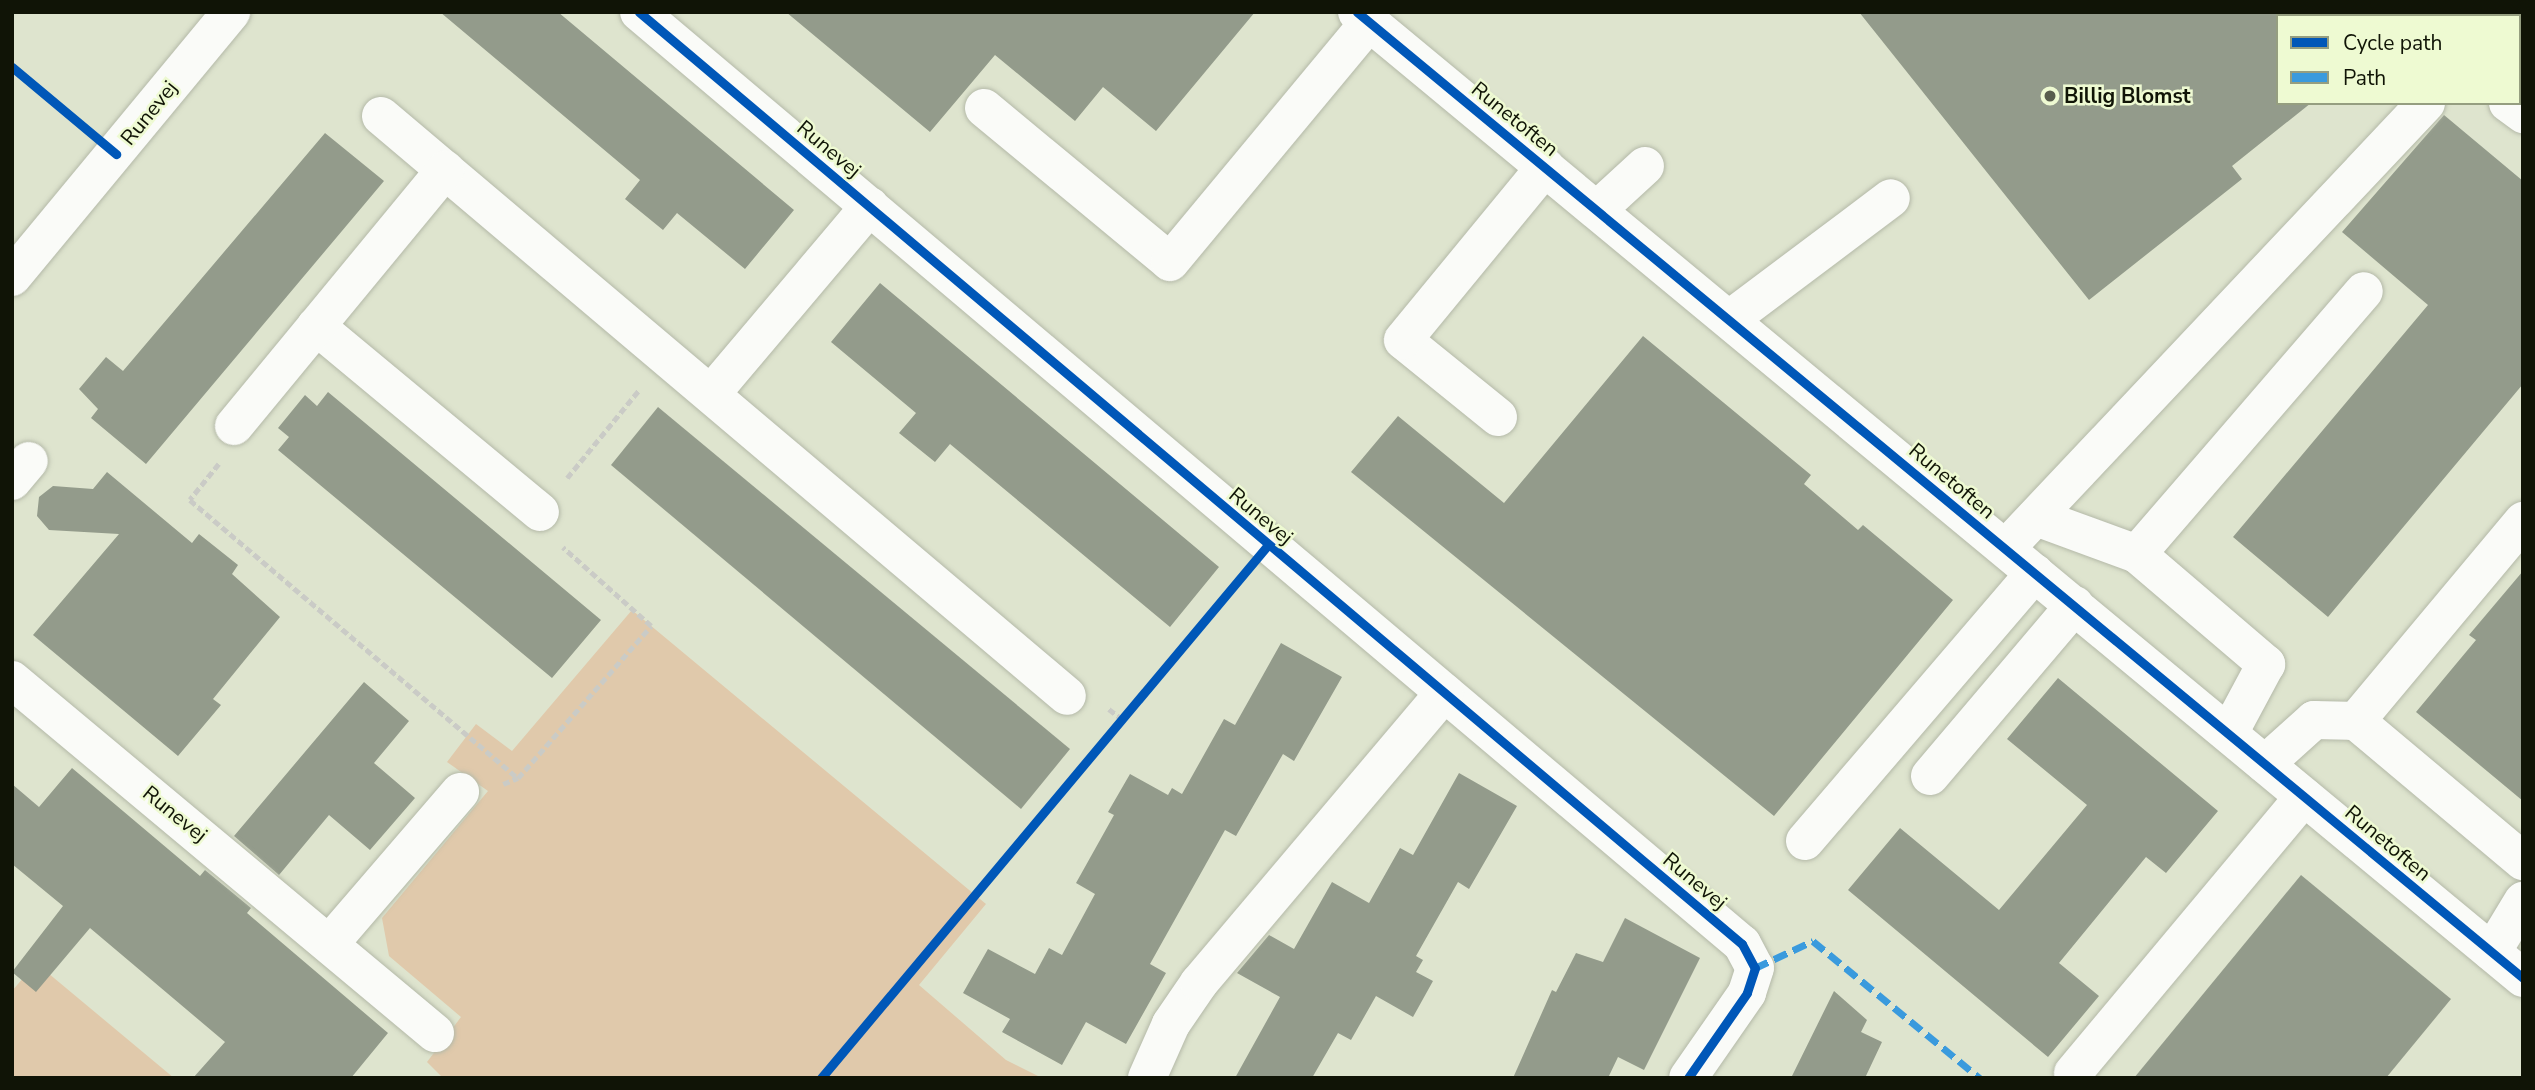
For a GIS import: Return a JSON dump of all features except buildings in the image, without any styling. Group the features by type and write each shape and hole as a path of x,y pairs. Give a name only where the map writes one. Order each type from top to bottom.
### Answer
{"street":[{"name":"Runevej","path":"12,277 231,12"},
{"name":"Runevej","path":"639,12 1742,944 1755,968 1747,993 1688,1078"},
{"path":"984,108 1170,262 1363,17"},
{"name":"Runetoften","path":"1363,17 2523,978"},
{"path":"2006,548 2424,105"},
{"path":"381,116 1067,696"},
{"path":"1597,210 1645,166"},
{"path":"1498,418 1403,340 1545,167"},
{"path":"234,426 445,170"},
{"path":"1730,319 1891,198"},
{"name":"Runevej","path":"711,394 870,206"},
{"path":"2137,554 2364,290"},
{"path":"316,326 540,512"},
{"path":"2036,517 2137,554 2266,664 2229,733"},
{"path":"2356,721 2523,521"},
{"path":"1805,841 2035,573"},
{"path":"1930,776 2075,605"},
{"name":"Runevej","path":"14,686 331,942 435,1033"},
{"path":"1147,1078 1171,1024 1199,983 1444,693"},
{"path":"2265,764 2314,720 2356,721 2523,861"},
{"path":"331,942 460,792"},
{"path":"2073,1073 2304,797"},
{"path":"2492,952 2523,901"}],"path":[{"path":"234,426 244,433 190,500 519,778 651,626 532,521 666,357"},
{"path":"1113,729 1131,708"}],"shaded area":[{"path":"632,610 986,904 919,985 1006,1060 1042,1078 443,1078 427,1062 461,1017 389,956 382,918 488,791 447,762 476,724 512,751"},
{"path":"36,963 174,1078 12,1078 12,991"}],"marked path":[{"path":"1755,968 1813,941 1980,1078"}],"cycle path":[{"path":"639,12 1742,944 1755,968 1747,993 1688,1078"},
{"path":"1357,12 2523,978"},
{"path":"12,67 116,154"},
{"path":"821,1078 1268,545"}],"place":[{"name":"Billig Blomst","path":"2050,96"}]}
